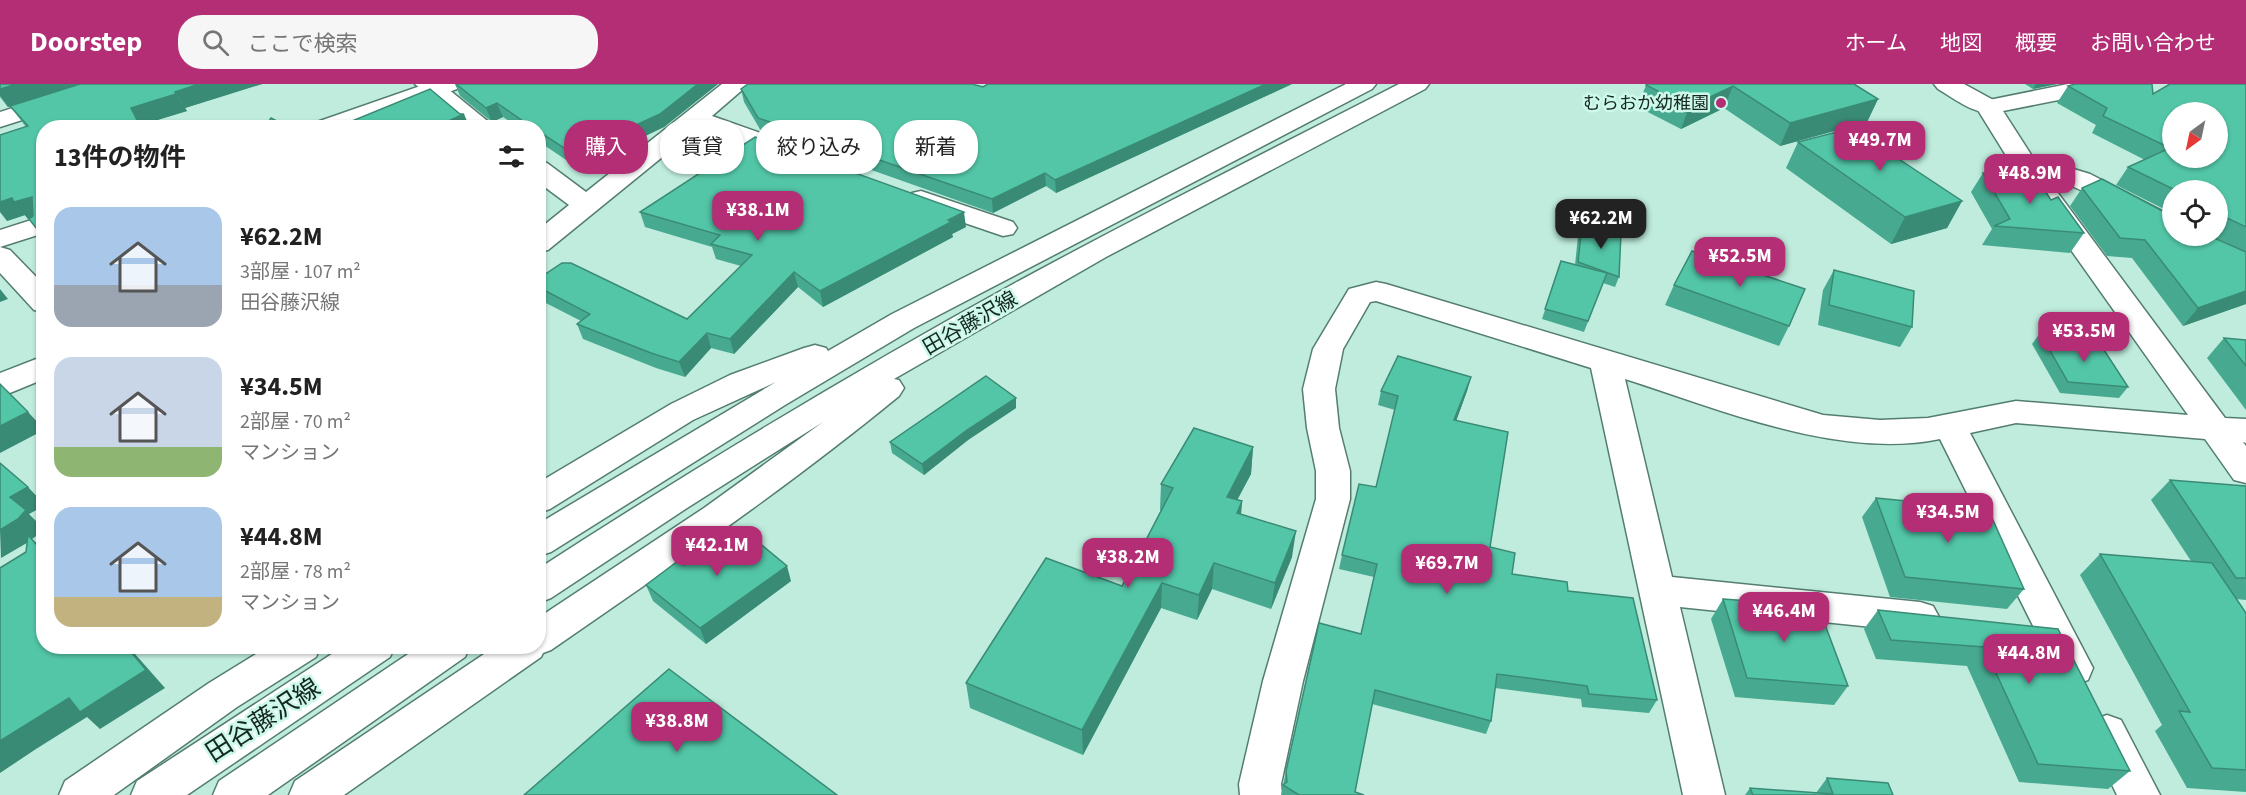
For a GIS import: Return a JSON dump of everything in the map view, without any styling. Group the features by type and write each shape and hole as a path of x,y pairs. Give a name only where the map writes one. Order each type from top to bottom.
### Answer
{"street":[{"path":"546,238 737,84"},
{"name":"田谷藤沢線","path":"546,537 744,415 903,321 1365,84"},
{"name":"田谷藤沢線","path":"546,583 732,464 966,324 1096,251 1417,84"},
{"path":"1947,84 1988,107 2033,178 2246,471"},
{"path":"1988,107 2104,84"},
{"path":"0,120 96,86"},
{"path":"345,120 437,86 475,120"},
{"path":"696,118 756,140"},
{"path":"2033,178 2054,171 2081,180 2162,222"},
{"path":"546,175 587,206"},
{"path":"894,189 1004,228"},
{"path":"0,239 36,227"},
{"path":"0,256 36,294"},
{"path":"1261,795 1260,784 1283,681 1333,499 1333,471 1323,428 1319,389 1328,349 1359,296 1376,291 1764,411 1823,427 1880,432 1928,430 2016,412 2246,431"},
{"path":"546,495 692,407 741,383 903,321"},
{"path":"546,633 821,443 966,324"},
{"path":"1605,362 1704,795"},
{"path":"0,386 36,370"},
{"path":"1950,426 2038,630 2090,698 2139,795"},
{"path":"1657,590 1950,621"},
{"path":"80,795 223,695 289,654"},
{"name":"田谷藤沢線","path":"152,795 363,654"},
{"name":"田谷藤沢線","path":"234,795 439,654"},
{"path":"310,795 515,654"}],"building":[{"path":"0,84 17,84 0,89"},
{"path":"80,84 199,84 131,108 137,120 36,120 36,228 29,219 33,216 32,197 14,202 12,198 0,202 0,135 28,126 10,106"},
{"path":"456,84 698,84 660,114 647,120 564,120 564,148 546,136 546,120 521,120 497,103 486,108"},
{"path":"748,84 972,84 983,87 988,84 1266,84 1055,180 1045,173 992,199 920,174 978,174 978,120 894,120 894,165 882,161 882,120 764,120 758,118 741,89"},
{"path":"1647,84 1854,84 1878,99 1790,123 1733,86 1689,107"},
{"path":"2075,84 2152,84 2153,94 2170,84 2246,84 2246,227 2228,218 2228,180 2162,180 2162,184 2128,167 2162,152 2162,168 2228,168 2228,102 2162,102 2162,144 2103,116 2107,108 2068,86"},
{"path":"430,89 460,114 464,114 451,120 354,120"},
{"path":"1852,128 1962,201 1905,217 1798,142"},
{"path":"755,137 756,174 858,174 964,212 948,220 951,222 820,291 794,272 730,339 707,333 679,362 577,324 590,314 546,291 546,274 562,263 571,263 687,319 752,255 711,244 720,235 640,212 698,174 744,174 744,144"},
{"path":"1983,173 2036,177 2051,200 2058,197 2084,233 1994,226 2010,219"},
{"path":"2102,179 2162,211 2162,246 2228,246 2228,244 2246,252 2246,291 2198,308 2145,240 2120,238 2082,188"},
{"path":"1582,225 1621,233 1619,277 1578,262"},
{"path":"1692,251 1805,289 1789,326 1674,285"},
{"path":"1561,261 1607,273 1588,321 1545,309"},
{"path":"1834,270 1914,291 1912,327 1829,305"},
{"path":"2040,333 2104,350 2128,387 2068,382"},
{"path":"2224,338 2246,340 2246,366"},
{"path":"1398,356 1471,377 1454,420 1508,432 1490,547 1515,553 1512,574 1567,582 1568,591 1633,598 1657,700 1589,694 1587,686 1497,674 1491,721 1375,690 1355,792 1364,795 1299,795 1283,785 1287,782 1286,771 1319,623 1361,634 1377,564 1342,555 1359,484 1376,487 1398,396 1381,391"},
{"path":"986,376 1016,398 967,430 922,464 890,442"},
{"path":"0,384 28,412 0,426"},
{"path":"1194,428 1253,447 1227,497 1242,501 1237,513 1296,531 1275,583 1214,563 1199,595 1162,583 1082,730 966,683 1046,558 1122,586 1173,488 1161,484"},
{"path":"0,463 28,487 10,497 26,510 18,519 0,530"},
{"path":"2170,480 2246,486 2246,578 2236,578"},
{"path":"1876,498 1988,509 2024,589 1905,577"},
{"path":"740,527 787,566 700,628 646,585 678,561 684,565"},
{"path":"28,535 36,544 36,654 133,654 146,670 80,712 69,698 0,741 0,568 26,552"},
{"path":"2100,554 2212,563 2246,613 2246,770 2212,768 2179,711 2190,712"},
{"path":"1723,599 1818,606 1848,686 1747,678"},
{"path":"1878,610 2058,629 2130,771 2038,764 1984,647 1891,640"},
{"path":"669,669 837,795 524,795"},
{"path":"1827,778 1888,783 1893,795 1753,795 1750,788 1833,794"}],"place":[{"name":"むらおか幼稚園","path":"1721,103"}]}
